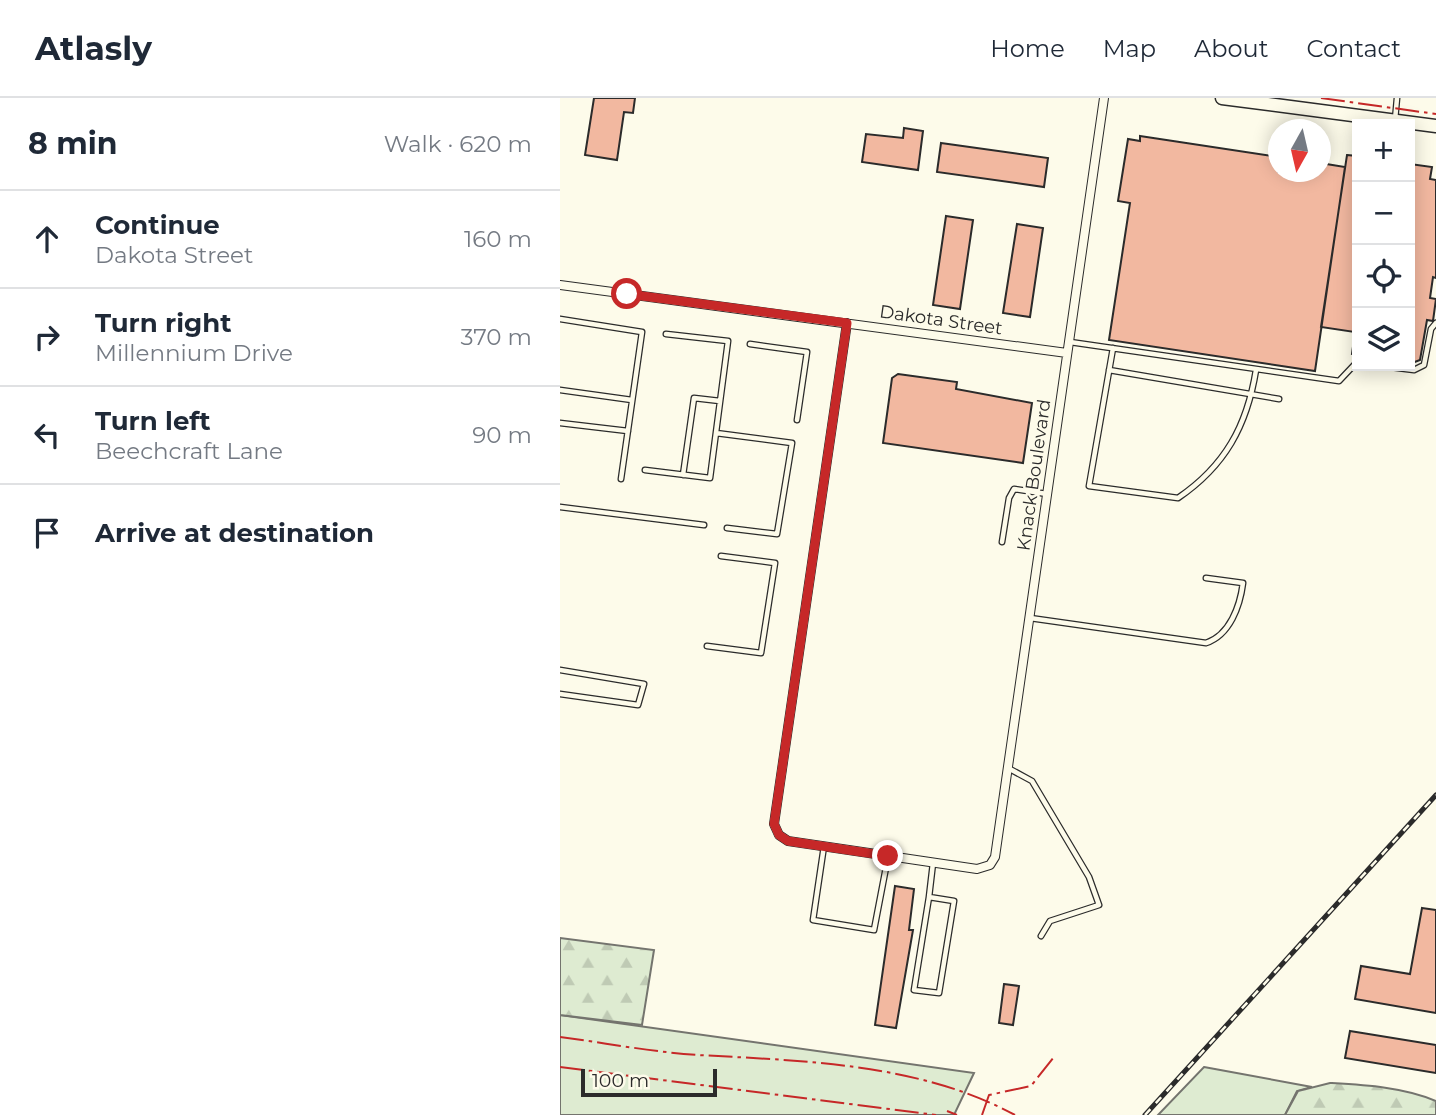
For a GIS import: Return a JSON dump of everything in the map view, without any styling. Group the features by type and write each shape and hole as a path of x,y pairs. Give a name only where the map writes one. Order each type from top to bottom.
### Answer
{"main road":[{"path":"1225,98 1380,119"},
{"path":"1415,123 1436,126"}],"street":[{"name":"Knack Boulevard","path":"933,862 977,869 990,865 995,857 1104,98"},
{"name":"Dakota Street","path":"560,285 1067,353"},
{"path":"847,323 774,824 779,835 788,841 933,862"}],"lane":[{"path":"1395,119 1396,98"},
{"path":"560,319 642,331 621,479"},
{"path":"1415,370 1424,365 1431,329 1436,323"},
{"path":"645,470 710,478 728,341 666,334"},
{"path":"1069,342 1339,381 1352,367"},
{"path":"750,344 807,352 797,420"},
{"path":"1113,348 1089,486 1178,498 1205,480 1219,464 1252,394 1256,370"},
{"path":"1109,370 1279,399"},
{"path":"560,390 632,400"},
{"path":"684,475 694,398 720,401"},
{"path":"560,423 628,431"},
{"path":"716,433 792,443 777,534 727,528"},
{"path":"1002,542 1009,498 1014,489 1047,494"},
{"path":"560,507 704,525"},
{"path":"707,646 761,653 768,613 775,563 721,556"},
{"path":"1029,618 1206,643 1218,639 1240,605 1242,583 1206,578"},
{"path":"560,670 644,684 638,705 560,694"},
{"path":"1008,768 1032,781 1089,877 1099,905 1050,921 1041,936"},
{"path":"824,846 813,920 874,930 888,856"},
{"path":"929,897 954,901 939,993 914,989 933,862"}],"green space":[{"path":"560,938 654,950 642,1025 560,1015"},
{"path":"560,1015 974,1073 954,1115 560,1115"},
{"path":"1204,1067 1312,1087 1297,1091 1285,1115 1158,1115"},
{"path":"1330,1083 1384,1088 1424,1096 1436,1101 1436,1115 1285,1115 1298,1091"}],"building":[{"path":"594,98 635,98 633,113 624,112 617,160 585,155"},
{"path":"904,128 923,131 918,170 862,162 866,134 903,138"},
{"path":"1140,136 1268,155 1268,182 1331,182 1331,165 1345,167 1315,371 1109,340 1130,203 1118,201 1128,139 1140,141"},
{"path":"941,143 1048,158 1044,187 937,172"},
{"path":"1347,155 1352,156 1352,332 1321,327"},
{"path":"1415,165 1432,167 1430,179 1436,180 1436,278 1433,277 1430,298 1436,299 1433,321 1427,320 1420,360 1415,362"},
{"path":"946,216 973,220 960,309 933,305"},
{"path":"1017,224 1043,228 1030,317 1003,313"},
{"path":"898,374 957,382 956,389 1032,403 1023,463 883,443 892,378"},
{"path":"895,886 914,889 909,930 913,930 896,1028 875,1025"},
{"path":"1422,908 1436,910 1436,1013 1355,999 1361,966 1410,974"},
{"path":"1004,984 1019,986 1013,1025 999,1023"},
{"path":"1350,1031 1436,1045 1436,1073 1345,1058"}],"railway":[{"path":"1145,1115 1436,795"}],"power":[{"path":"1321,98 1436,114"},
{"path":"560,1037 681,1054 860,1068 940,1085 1015,1115"},
{"path":"982,1115 989,1095 1031,1086 1054,1057"},
{"path":"560,1067 936,1115"},
{"path":"947,1111 957,1115"}],"route":[{"path":"627,294 847,323 774,824 779,835 788,841 888,856"}]}
